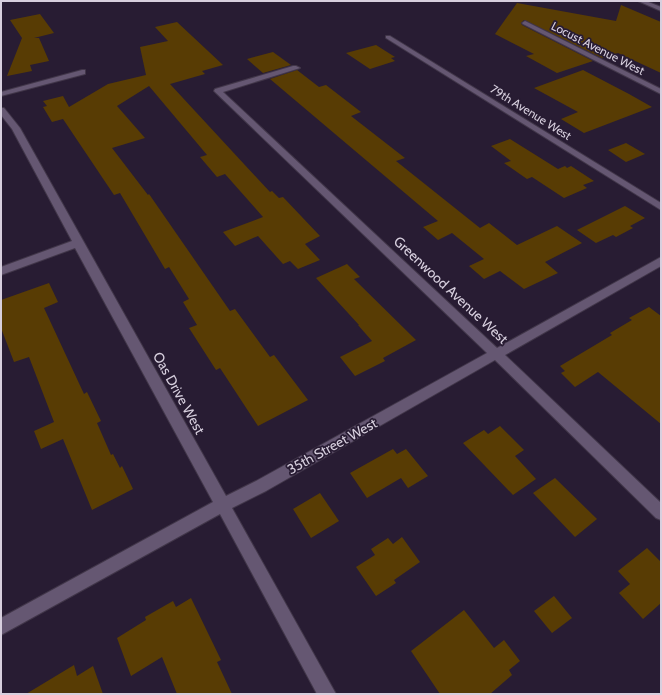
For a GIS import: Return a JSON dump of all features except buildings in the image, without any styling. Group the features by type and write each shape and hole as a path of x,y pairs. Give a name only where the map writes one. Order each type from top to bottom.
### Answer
{"street":[{"path":"641,1 661,9"},
{"name":"Locust Avenue West","path":"525,23 661,92"},
{"name":"79th Avenue West","path":"388,37 661,207"},
{"name":"Greenwood Avenue West","path":"296,68 218,91 496,354 661,513"},
{"path":"1,94 82,72"},
{"name":"Oas Drive West","path":"1,110 16,128 78,244 327,694"},
{"path":"1,271 78,244"},
{"name":"35th Street West","path":"1,627 223,505 261,486 661,261"}]}
